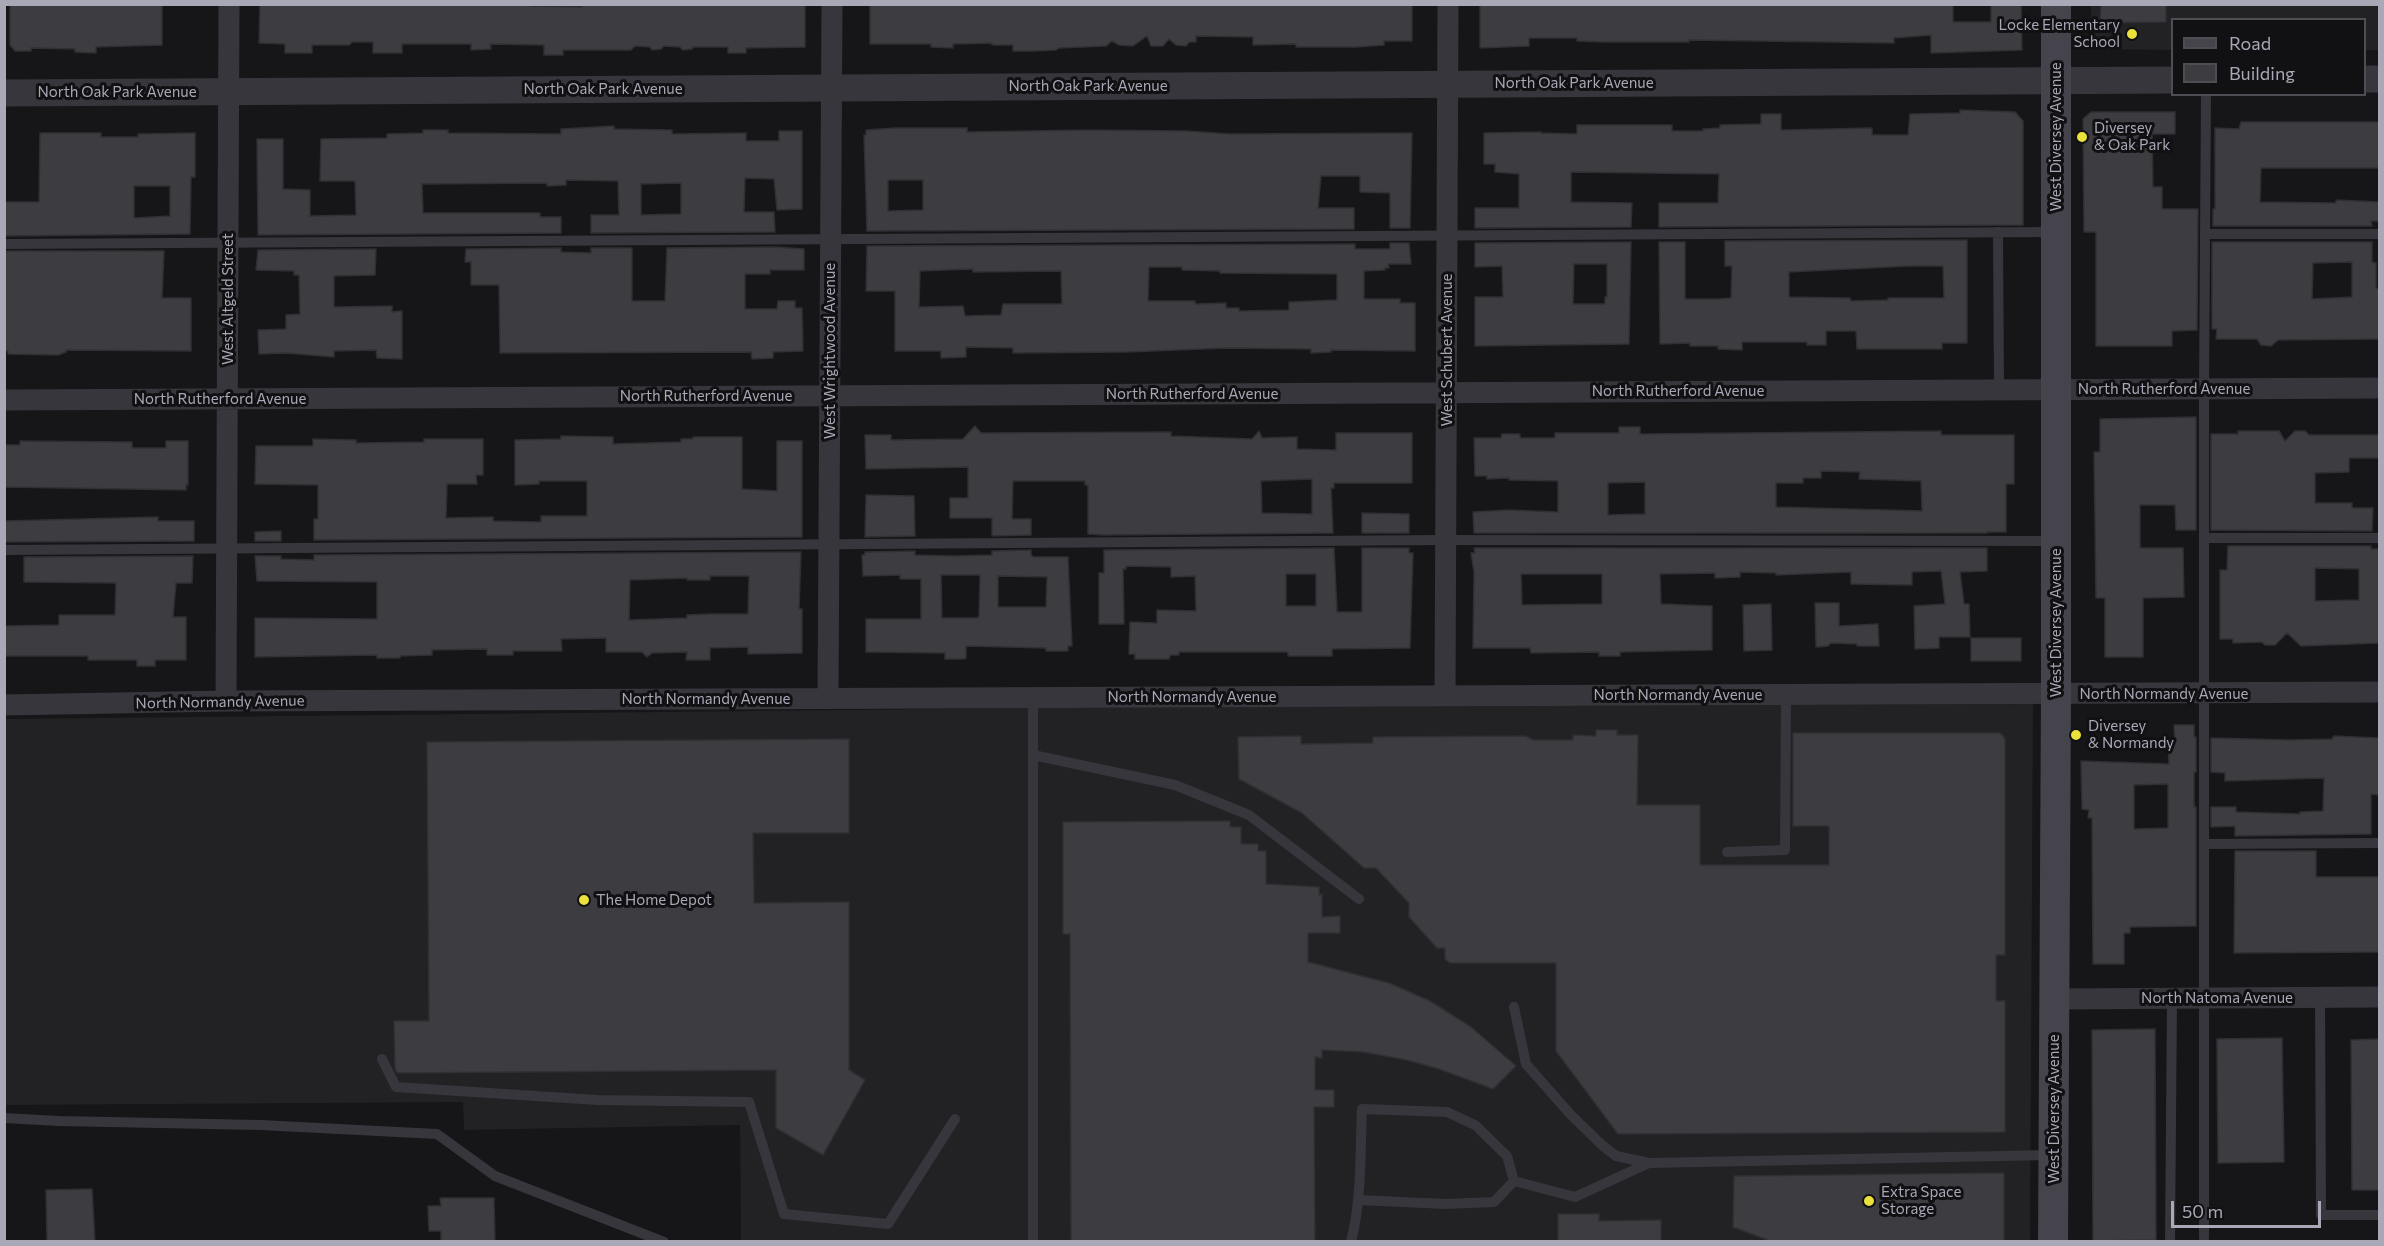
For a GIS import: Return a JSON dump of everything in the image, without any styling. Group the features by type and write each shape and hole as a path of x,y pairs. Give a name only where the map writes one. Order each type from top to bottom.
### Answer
{"main road":[{"name":"West Diversey Avenue","path":"2053,1242 2056,4"}],"street":[{"name":"West Altgeld Street","path":"226,701 230,4"},
{"name":"West Wrightwood Avenue","path":"828,699 832,4"},
{"name":"West Schubert Avenue","path":"1445,696 1448,4"},
{"name":"North Oak Park Avenue","path":"4,93 2171,80"},
{"name":"North Rutherford Avenue","path":"4,400 2379,388"},
{"name":"North Normandy Avenue","path":"4,705 226,701 2379,692"},
{"name":"North Natoma Avenue","path":"2055,999 2379,997"}],"lane":[{"path":"2204,1238 2206,96"},
{"path":"1998,232 1999,390"},
{"path":"4,244 2056,232"},
{"path":"2207,234 2379,234"},
{"path":"2204,538 2379,538"},
{"path":"4,550 1446,540 2056,541"},
{"path":"1727,852 1785,850 1786,695"},
{"path":"1033,698 1033,1242"},
{"path":"1033,755 1175,785 1249,815 1359,899"},
{"path":"2204,844 2379,843"},
{"path":"2320,998 2322,1215 2379,1215"},
{"path":"2170,1242 2172,999"},
{"path":"1514,1007 1526,1064 1571,1115 1603,1146 1616,1155 1649,1163 2054,1155"},
{"path":"382,1059 396,1087 598,1100 749,1102 784,1214 888,1224 955,1119"},
{"path":"1351,1242 1358,1215 1362,1109 1447,1112 1475,1125 1507,1156 1514,1181"},
{"path":"4,1118 260,1125 436,1134 495,1176 664,1242"},
{"path":"1514,1181 1575,1197 1649,1163"},
{"path":"1358,1200 1446,1204 1494,1202 1514,1181"}],"shaded area":[{"name":"Locke Elementary School","path":"2091,5 2379,5 2379,50 2366,50 2366,18 2171,18 2171,50 2091,49"},
{"path":"2033,704 2030,1241 741,1241 740,1125 464,1130 463,1102 5,1105 4,719 1037,708"}],"building":[{"path":"10,4 162,4 162,45 96,47 96,53 75,52 75,49 31,48 31,51 15,51 10,45"},
{"path":"260,4 530,4 530,6 582,7 582,4 805,4 805,47 746,48 746,53 728,53 728,47 693,47 683,50 680,47 664,46 661,49 652,50 650,47 635,46 631,50 563,50 563,55 544,55 544,45 490,44 491,49 471,50 471,44 402,44 402,53 373,53 373,42 352,42 349,45 312,45 312,53 285,53 285,44 259,43"},
{"path":"870,4 1412,4 1412,41 1384,41 1384,45 1356,47 1296,47 1296,44 1253,45 1253,37 1196,36 1196,42 1189,42 1186,46 1176,45 1169,39 1163,46 1151,46 1147,36 1133,46 1119,45 1112,41 1106,46 1034,51 1013,51 1013,45 992,45 992,43 953,44 953,48 931,47 931,44 870,44"},
{"path":"1480,4 1953,4 1953,22 1991,22 1991,4 2021,4 2022,50 1931,53 1931,35 1894,38 1894,43 1689,40 1689,42 1603,42 1577,41 1577,38 1529,38 1529,46 1480,48"},
{"path":"2101,4 2166,4 2166,22 2100,23"},
{"path":"1960,110 2015,112 2023,121 2023,225 1659,227 1659,203 1718,203 1719,174 1571,172 1571,202 1632,203 1631,227 1475,228 1475,208 1519,208 1519,174 1495,172 1495,164 1484,164 1484,133 1577,134 1577,125 1672,125 1672,131 1703,131 1703,129 1720,128 1720,125 1761,124 1761,114 1781,114 1781,130 1872,128 1872,135 1908,135 1910,114 1960,113"},
{"path":"2091,112 2175,112 2175,134 2152,134 2153,187 2162,187 2162,209 2198,209 2197,330 2172,331 2172,346 2096,346 2096,232 2084,232 2083,119"},
{"path":"2241,122 2379,122 2379,168 2261,168 2260,202 2336,203 2336,200 2379,202 2379,221 2371,221 2372,226 2213,226 2215,128 2239,129"},
{"path":"614,126 614,129 672,130 672,134 746,133 746,141 779,141 779,131 802,131 802,209 777,210 774,179 745,178 744,212 774,212 775,232 591,233 591,215 619,215 618,181 566,180 566,185 547,186 547,183 422,184 423,213 540,213 540,217 561,217 561,233 258,235 257,139 283,139 283,189 310,190 310,216 356,215 355,181 320,181 321,139 387,138 387,134 423,133 423,130 448,130 448,133 561,134 561,129","holes":["681,183 681,214 641,215 641,184"]},
{"path":"967,128 967,132 1087,130 1187,131 1229,134 1412,133 1410,228 1390,228 1390,193 1360,192 1360,176 1321,176 1318,208 1354,208 1354,229 867,231 864,135 866,135 866,130","holes":["888,180 923,180 923,210 888,211"]},
{"path":"40,133 101,133 101,137 138,137 138,134 195,133 195,177 191,177 190,234 4,236 4,202 39,202","holes":["134,186 170,186 170,216 134,218"]},
{"path":"1967,240 1967,343 1942,343 1942,349 1857,349 1856,331 1826,331 1826,345 1807,345 1807,342 1742,342 1742,350 1718,349 1718,346 1690,346 1690,343 1660,344 1659,242 1685,242 1685,299 1719,299 1731,298 1732,266 1725,266 1725,241","holes":["1943,266 1944,298 1888,298 1888,300 1851,301 1850,298 1789,297 1789,272"]},
{"path":"1631,242 1629,344 1475,346 1475,297 1503,297 1502,266 1475,267 1475,243","holes":["1574,264 1607,264 1605,304 1573,304"]},
{"path":"2212,242 2372,242 2372,262 2376,263 2376,288 2379,289 2379,339 2278,340 2271,346 2261,345 2257,339 2216,339 2217,329 2212,329","holes":["2352,262 2352,297 2312,299 2313,263"]},
{"path":"1390,243 1409,243 1411,264 1388,264 1389,268 1385,270 1364,271 1364,299 1400,299 1400,303 1415,303 1415,351 1331,350 1331,352 1311,353 1311,349 1228,348 1013,353 1013,348 966,347 966,357 941,358 941,351 895,351 895,291 866,291 867,246 1355,244 1355,249 1390,249","holes":["1149,267 1182,267 1182,270 1220,271 1220,273 1337,274 1337,300 1289,302 1289,310 1239,311 1239,308 1226,308 1226,303 1148,301","973,269 973,272 1061,271 1062,304 1003,304 1001,315 965,316 963,306 919,307 920,271"]},
{"path":"561,248 561,252 591,253 591,248 632,248 632,301 665,301 667,248 804,249 804,270 770,270 770,274 745,274 745,309 777,309 778,301 795,301 795,308 802,308 803,351 773,352 773,358 752,359 751,352 500,353 499,285 471,285 471,262 465,262 466,249"},
{"path":"376,249 375,275 334,276 334,307 392,306 392,312 402,311 402,359 377,358 376,350 334,351 334,357 286,353 259,354 258,330 286,329 286,315 300,314 299,275 294,275 294,271 256,270 258,250"},
{"path":"4,251 164,251 162,298 191,298 191,351 66,350 58,355 8,354 8,351 4,351"},
{"path":"2196,417 2196,530 2176,530 2175,505 2140,505 2140,548 2183,548 2184,597 2143,598 2143,657 2105,657 2105,598 2096,598 2094,452 2100,452 2100,419"},
{"path":"975,426 981,433 1171,432 1171,436 1252,439 1259,431 1262,438 1297,437 1297,449 1336,450 1336,433 1412,433 1412,483 1334,483 1334,488 1331,488 1333,533 1104,535 1088,534 1088,485 1085,485 1085,481 1013,481 1012,519 1031,519 1031,535 992,536 992,518 950,518 950,498 968,498 968,467 866,469 865,435 891,435 891,440 963,439","holes":["1312,479 1312,514 1262,513 1261,481"]},
{"path":"1619,427 1640,427 1640,434 1941,431 1941,435 2014,435 2014,484 2006,484 2006,532 1474,533 1473,512 1509,510 1558,512 1558,481 1487,479 1487,476 1475,476 1474,438 1501,438 1502,434 1520,434 1520,438 1555,438 1555,433 1619,433","holes":["1821,471 1860,472 1859,479 1921,481 1922,511 1776,507 1776,483 1803,483 1803,478 1821,478","1645,482 1645,514 1608,515 1608,483"]},
{"path":"2238,431 2279,431 2285,441 2295,431 2305,431 2309,435 2379,435 2379,458 2349,458 2349,472 2315,473 2315,503 2352,503 2352,508 2373,508 2372,531 2211,530 2211,434 2238,434"},
{"path":"561,436 613,437 613,444 681,442 681,439 693,439 693,437 742,437 742,489 777,491 777,441 802,441 802,537 314,540 314,519 318,519 318,485 255,484 256,446 313,446 313,439 356,440 356,443 424,442 424,439 483,439 483,475 476,475 477,484 447,484 446,518 493,517 493,521 541,522 541,516 587,516 587,481 539,481 539,484 515,485 515,440 561,439"},
{"path":"20,441 132,442 132,448 166,448 166,441 188,441 188,485 186,485 186,490 4,487 4,445 20,445"},
{"path":"866,495 914,496 915,536 865,537"},
{"path":"1362,513 1409,514 1409,533 1362,533"},
{"path":"158,517 158,521 194,521 194,541 4,542 4,521"},
{"path":"281,531 281,541 255,541 255,532"},
{"path":"2228,546 2371,546 2371,549 2379,549 2379,643 2301,646 2287,633 2275,645 2265,645 2262,642 2233,643 2233,639 2220,639 2220,570 2227,570","holes":["2315,568 2359,569 2359,600 2315,601"]},
{"path":"1334,548 1337,612 1362,612 1362,548 1409,548 1409,553 1413,553 1410,648 1332,649 1332,656 1288,656 1288,652 1179,652 1179,655 1170,655 1169,659 1135,659 1135,654 1129,654 1130,622 1157,623 1157,610 1196,611 1195,576 1171,577 1171,567 1126,566 1126,569 1123,569 1124,624 1099,624 1099,573 1104,573 1104,550","holes":["1286,574 1316,574 1316,606 1286,606"]},
{"path":"1474,548 1987,548 1987,571 1960,572 1964,604 1969,604 1970,637 1939,637 1939,648 1915,649 1914,606 1945,604 1941,571 1912,572 1912,585 1851,584 1851,572 1776,575 1776,573 1740,572 1740,577 1715,578 1715,573 1660,574 1661,604 1712,606 1712,650 1620,652 1620,656 1599,656 1599,652 1531,653 1530,648 1473,648 1474,572 1471,553 1475,553","holes":["1521,574 1602,574 1602,604 1522,605"]},
{"path":"1031,550 1031,555 1034,557 1068,557 1072,646 1068,646 1068,651 1046,651 1046,648 966,646 966,658 964,659 945,659 945,653 866,652 866,619 921,619 921,579 900,579 900,575 863,576 862,555 865,555 865,552 915,551 915,555 953,556 992,555 992,551","holes":["941,575 980,575 979,616 977,618 942,618","998,576 1047,577 1046,607 998,607"]},
{"path":"801,552 799,609 802,609 802,653 748,654 748,647 710,648 710,660 686,660 687,652 652,653 647,657 642,652 606,652 606,638 561,639 562,651 513,651 513,655 487,655 487,649 432,650 432,655 400,656 400,658 377,658 377,655 255,657 255,618 377,619 377,582 257,581 255,556 314,560 314,555","holes":["710,576 749,576 748,614 687,615 687,618 629,620 630,580 687,578 687,580 710,580"]},
{"path":"193,556 192,583 176,583 173,617 186,617 186,660 155,660 155,666 137,666 137,660 88,660 88,656 4,656 4,626 59,625 59,615 115,615 116,583 24,582 24,557"},
{"path":"1815,603 1839,603 1839,626 1878,624 1879,646 1831,643 1828,646 1816,647"},
{"path":"1771,604 1772,650 1744,651 1743,605"},
{"path":"1971,638 2021,638 2021,661 1971,661"},
{"path":"2174,725 2194,725 2194,737 2196,737 2194,807 2196,807 2196,926 2130,927 2130,933 2124,933 2124,964 2093,964 2092,818 2088,818 2089,810 2082,809 2081,761 2169,764 2168,742 2175,742","holes":["2168,784 2168,828 2134,829 2134,785"]},
{"path":"1596,730 1617,730 1617,735 1638,735 1637,805 1700,805 1700,865 1829,865 1829,826 1793,826 1793,733 2000,733 2005,739 2005,955 1996,955 1996,1001 2005,1001 2005,1132 1618,1134 1556,1051 1556,963 1450,963 1445,959 1445,948 1437,948 1409,917 1409,903 1376,868 1364,868 1302,813 1239,779 1238,737 1301,736 1301,744 1373,743 1373,737 1525,736 1534,740 1573,740 1573,735 1596,736"},
{"path":"2334,736 2379,738 2379,795 2371,794 2371,834 2235,836 2235,826 2211,827 2211,807 2236,807 2236,812 2300,814 2300,812 2323,811 2324,778 2225,781 2225,773 2211,772 2211,738 2290,740 2332,739"},
{"name":"The Home Depot","path":"849,739 849,833 753,833 754,903 849,902 849,1070 865,1080 823,1155 776,1128 776,1070 397,1073 394,1021 429,1021 427,742"},
{"path":"1230,821 1230,827 1241,827 1241,844 1258,844 1258,851 1266,851 1266,884 1319,887 1319,895 1322,894 1322,917 1340,916 1340,933 1308,933 1308,962 1389,983 1430,1001 1471,1027 1516,1066 1493,1089 1407,1060 1363,1052 1322,1050 1322,1058 1315,1057 1315,1090 1334,1090 1334,1107 1314,1107 1315,1242 1071,1242 1070,934 1063,934 1063,822"},
{"path":"2235,851 2316,851 2316,877 2379,877 2379,952 2234,953"},
{"path":"2155,1029 2156,1240 2093,1241 2092,1030"},
{"path":"2282,1038 2284,1162 2218,1163 2217,1039"},
{"path":"2379,1039 2379,1190 2352,1190 2351,1040"},
{"name":"Extra Space Storage","path":"2004,1173 2004,1242 1773,1242 1733,1227 1734,1176"},
{"path":"92,1189 95,1242 47,1242 46,1190"},
{"path":"440,1198 494,1198 495,1242 441,1242 441,1231 429,1231 428,1206 441,1206"},
{"path":"1558,1214 1599,1214 1599,1221 1661,1220 1661,1242 1558,1242"}],"place":[{"name":"Locke Elementary School","path":"2132,34"},
{"name":"Diversey & Oak Park","path":"2082,137"},
{"name":"Diversey & Normandy","path":"2076,735"},
{"name":"The Home Depot","path":"584,900"},
{"name":"Extra Space Storage","path":"1869,1201"}]}
